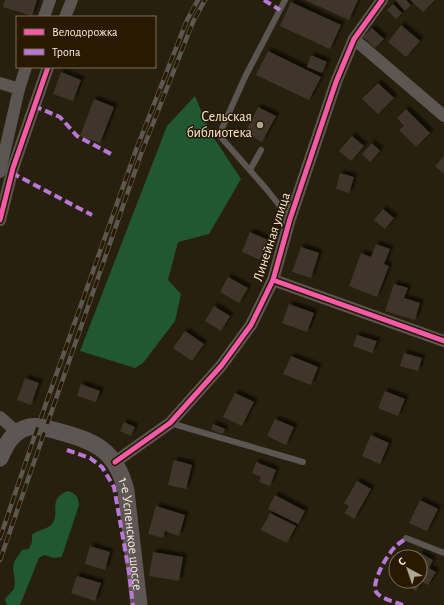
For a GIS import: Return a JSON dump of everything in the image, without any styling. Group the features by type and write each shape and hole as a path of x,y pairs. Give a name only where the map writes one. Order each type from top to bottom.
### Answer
{"main road":[{"name":"1-е Успенское шоссе","path":"17,432 28,427 38,426 84,439 104,451 115,462 123,478 126,490 139,605"},
{"path":"0,458 7,444 17,432"}],"street":[{"path":"44,16 50,0"},
{"path":"65,16 72,0"},
{"name":"Линейная улица","path":"115,462 170,423 221,366 251,325 273,280 290,219 336,82 354,39 382,0"},
{"path":"354,39 444,116"},
{"path":"0,172 19,89 26,68"},
{"path":"0,220 14,168 48,68"},
{"path":"0,83 19,89"},
{"path":"273,280 444,341"},
{"path":"0,417 17,432"}],"lane":[{"path":"285,0 245,77 219,135 290,219"},
{"path":"250,170 261,150"},
{"path":"170,423 303,462"},
{"path":"406,538 444,554"}],"green space":[{"path":"195,96 210,132 241,179 209,234 178,242 168,280 181,294 175,321 143,363 135,368 80,351 167,126"},
{"path":"67,491 76,495 79,505 62,556 54,558 44,555 39,558 20,605 7,605 5,599 14,589 14,562 22,550 29,549 32,542 32,535 47,528 54,521 57,499"}],"building":[{"path":"5,0 37,0 32,16 3,7"},
{"path":"305,0 358,0 349,20"},
{"path":"396,0 406,0 411,5 405,11"},
{"path":"410,0 435,0 423,12"},
{"path":"291,2 341,25 330,49 280,26"},
{"path":"393,4 402,13 396,19 387,10"},
{"path":"401,25 420,41 406,57 388,42"},
{"path":"372,28 384,39 375,48 363,37"},
{"path":"268,51 321,77 309,100 256,75"},
{"path":"311,55 327,62 322,73 307,67"},
{"path":"61,72 81,80 73,101 53,94"},
{"path":"378,83 394,98 378,114 362,99"},
{"path":"94,99 114,107 100,143 80,136"},
{"name":"Сельская библиотека","path":"258,107 276,116 262,142 245,133"},
{"path":"406,109 430,133 416,147 399,130 404,126 397,118"},
{"path":"352,136 364,146 351,161 339,151"},
{"path":"372,143 380,151 370,162 362,154"},
{"path":"444,156 444,174 435,166"},
{"path":"340,173 354,177 349,193 336,189"},
{"path":"383,209 394,218 385,229 374,220"},
{"path":"250,232 268,240 260,260 242,252"},
{"path":"376,244 390,249 384,264 389,266 377,297 349,286 361,253 371,257"},
{"path":"301,247 319,253 311,278 292,272"},
{"path":"228,277 248,288 239,303 220,292"},
{"path":"394,284 408,288 404,298 420,303 415,320 385,311"},
{"path":"289,304 314,313 307,332 282,323"},
{"path":"214,306 230,316 221,331 205,321"},
{"path":"185,331 204,344 192,361 173,348"},
{"path":"357,335 377,341 372,353 353,346"},
{"path":"404,353 422,358 418,371 400,366"},
{"path":"291,356 318,367 311,385 283,374"},
{"path":"25,378 39,383 31,405 17,400"},
{"path":"81,384 100,391 96,402 77,396"},
{"path":"385,391 405,399 398,416 378,408"},
{"path":"235,393 254,402 242,426 223,417"},
{"path":"275,419 294,427 286,445 267,436"},
{"path":"124,422 135,427 131,436 120,431"},
{"path":"213,424 225,429 223,434 211,430"},
{"path":"371,435 389,443 380,464 362,456"},
{"path":"174,460 192,465 186,489 168,485"},
{"path":"256,462 276,470 270,486 259,482 261,477 252,473"},
{"path":"357,481 371,489 354,519 345,513 349,506 344,503"},
{"path":"275,495 305,511 298,524 268,509"},
{"path":"420,500 438,509 427,531 409,523"},
{"path":"156,506 185,515 179,536 165,531 163,538 148,534"},
{"path":"270,513 296,526 287,543 261,530"},
{"path":"90,546 110,552 105,570 85,564"},
{"path":"153,552 183,557 179,581 149,576"},
{"path":"428,557 433,560 429,568 436,572 428,585"},
{"path":"77,576 101,583 95,601 71,593"}],"railway":[{"path":"0,538 136,150 187,20 198,0"},
{"path":"0,560 141,154 193,22 205,0"}],"marked path":[{"path":"264,0 280,10"},
{"path":"34,106 60,117 77,136 113,155"},
{"path":"12,173 92,215"},
{"path":"67,450 90,458 102,467 114,487 129,572 133,605"},
{"path":"403,605 382,597 377,593 375,583 384,562 397,545 406,538"}],"cycle path":[{"path":"115,462 170,423 221,366 251,325 273,280 290,219 336,82 354,39 382,0"},
{"path":"0,220 13,168 48,68"},
{"path":"273,280 444,341"}],"place":[{"name":"Сельская библиотека","path":"260,125"}]}
